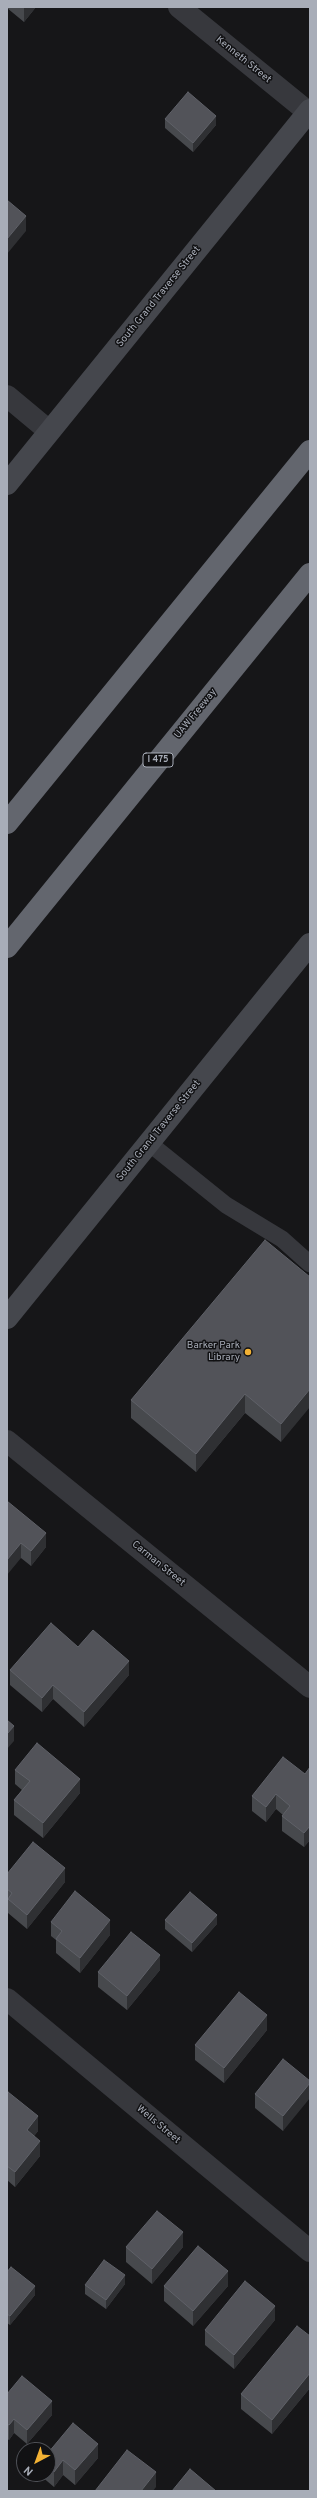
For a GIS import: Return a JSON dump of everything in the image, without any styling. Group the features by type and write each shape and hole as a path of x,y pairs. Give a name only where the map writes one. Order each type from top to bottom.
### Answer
{"highway":[{"path":"7,823 310,451"},
{"name":"UAW Freeway","path":"7,947 310,574"}],"main road":[{"name":"South Grand Traverse Street","path":"7,484 309,111"},
{"name":"South Grand Traverse Street","path":"7,1318 310,944"}],"street":[{"name":"Kenneth Street","path":"179,7 309,111"},
{"path":"7,396 49,432"},
{"name":"Carman Street","path":"7,1441 310,1687"},
{"name":"Wells Street","path":"7,1999 310,2251"}],"lane":[{"path":"150,1142 226,1205 282,1239 310,1264"}],"building":[{"path":"188,92 216,116 193,143 165,119"},
{"path":"7,200 26,216 7,239"},
{"name":"Barker Park Library","path":"265,1240 310,1277 310,1389 281,1424 245,1394 196,1454 131,1400"},
{"path":"7,1501 46,1533 31,1551 21,1543 7,1560"},
{"path":"51,1623 78,1647 93,1630 129,1661 84,1712 53,1685 42,1698 10,1670"},
{"path":"7,1720 14,1726 7,1734"},
{"path":"37,1743 80,1779 43,1823 14,1800 30,1781 15,1770"},
{"path":"283,1757 305,1774 310,1767 310,1826 304,1833 282,1816 290,1806 276,1794 266,1807 252,1796"},
{"path":"33,1842 65,1868 27,1915 8,1899 12,1893 7,1889 7,1874"},
{"path":"75,1891 110,1920 80,1958 56,1939 62,1931 51,1922"},
{"path":"190,1892 217,1915 192,1943 165,1920"},
{"path":"131,1932 160,1955 127,1996 98,1972"},
{"path":"239,1992 267,2015 224,2068 195,2045"},
{"path":"283,2059 310,2081 310,2083 283,2116 255,2094"},
{"path":"8,2092 38,2116 27,2130 40,2141 15,2172 7,2166"},
{"path":"157,2211 183,2232 152,2269 126,2247"},
{"path":"198,2246 228,2271 193,2311 164,2286"},
{"path":"104,2260 125,2275 106,2300 85,2285"},
{"path":"11,2267 35,2286 10,2316 7,2314 7,2272"},
{"path":"245,2281 275,2306 234,2355 205,2330"},
{"path":"297,2326 310,2336 310,2373 272,2420 241,2394"},
{"path":"22,2376 52,2401 27,2430 14,2419 9,2425 7,2424 7,2394"},
{"path":"73,2423 98,2444 75,2470 63,2460 56,2469 56,2443"},
{"path":"127,2450 156,2472 141,2491 95,2491"},
{"path":"190,2469 216,2491 172,2491"}],"place":[{"name":"Barker Park Library","path":"248,1352"}]}
